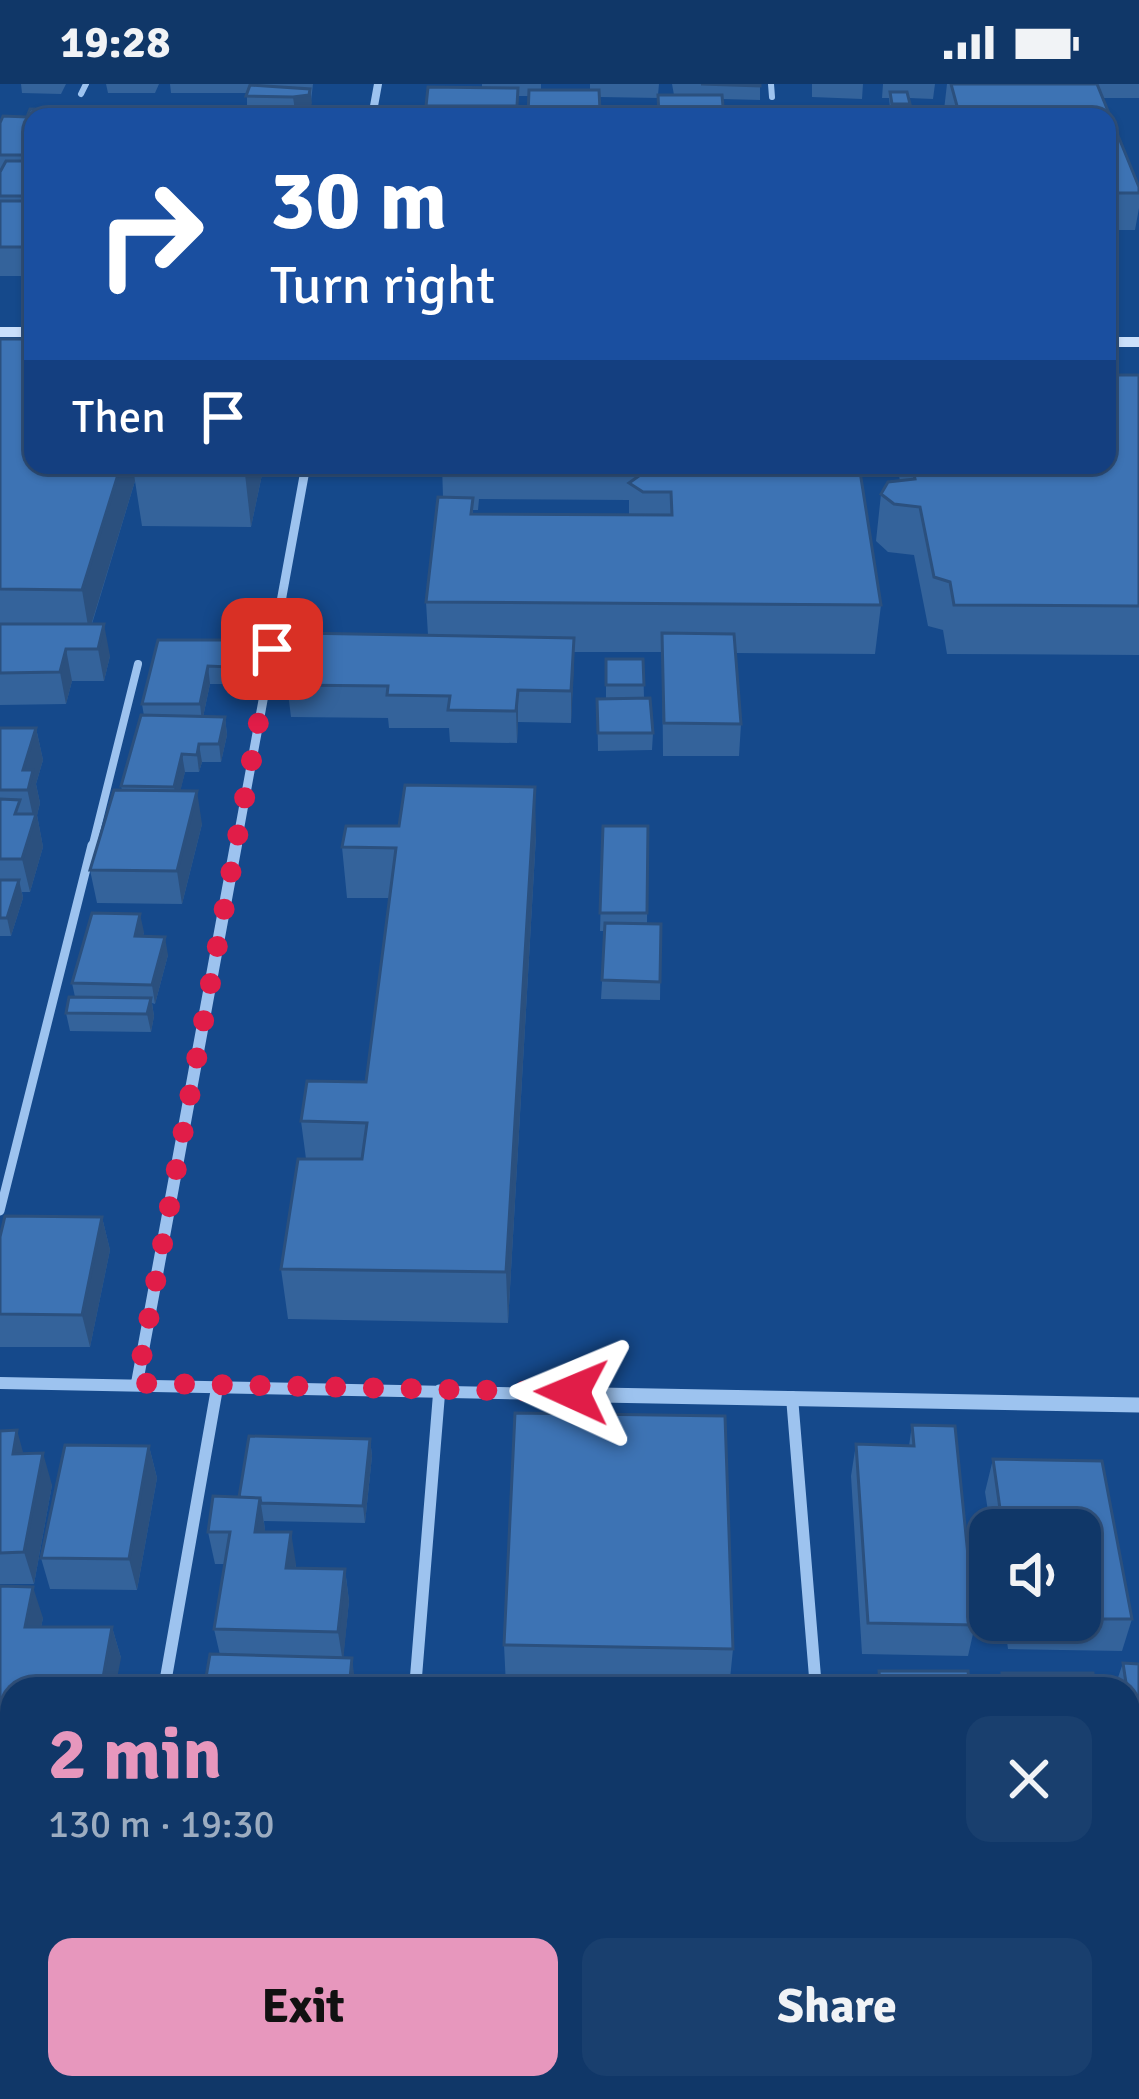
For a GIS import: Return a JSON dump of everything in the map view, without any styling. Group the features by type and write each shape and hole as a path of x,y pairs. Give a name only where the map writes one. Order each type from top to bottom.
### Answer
{"street":[{"path":"137,1383 304,474"},
{"path":"0,1383 1139,1405"}],"lane":[{"path":"81,94 86,84"},
{"path":"771,84 772,97"},
{"path":"0,1211 138,664"},
{"path":"166,1677 218,1384"},
{"path":"417,1677 439,1389"},
{"path":"792,1397 815,1677"}],"building":[{"path":"951,84 1097,84 1107,108 958,108"},
{"path":"250,85 310,89 309,95 293,97 246,96"},
{"path":"428,87 518,88 517,106 426,106"},
{"path":"529,90 599,90 600,108 528,108"},
{"path":"890,92 907,92 910,104 892,104"},
{"path":"658,95 722,95 723,108 659,108"},
{"path":"3,116 24,117 24,155 0,155"},
{"path":"1116,131 1139,187 1139,193 1116,193"},
{"path":"6,161 24,161 24,196 0,196 0,172"},
{"path":"0,201 24,201 24,247 0,247"},
{"path":"0,339 24,339 24,474 118,474 82,590 0,589"},
{"path":"1116,375 1139,375 1139,606 954,605 950,582 934,577 920,507 894,504 881,494 888,482 915,479 914,474 1116,474"},
{"path":"642,474 860,474 881,605 426,602 438,497 473,498 471,514 672,515 671,492 643,492 629,483"},
{"path":"0,624 104,624 98,649 66,649 60,672 0,673"},
{"path":"298,633 574,638 571,691 518,690 516,711 448,710 450,696 387,695 388,686 287,685"},
{"path":"662,633 734,634 741,724 664,723"},
{"path":"158,640 234,640 229,667 208,666 200,704 142,704"},
{"path":"606,659 643,659 644,685 606,685"},
{"path":"650,698 653,733 598,733 597,699"},
{"path":"141,715 225,717 219,744 199,744 197,755 182,754 174,787 121,786"},
{"path":"0,728 36,728 23,770 33,770 28,790 0,790"},
{"path":"405,785 535,787 506,1272 281,1269 298,1159 362,1159 367,1123 301,1121 307,1081 366,1082 396,848 342,847 346,826 399,826"},
{"path":"114,790 197,791 177,871 90,870"},
{"path":"0,799 20,800 15,814 36,814 22,859 0,859"},
{"path":"603,826 648,826 647,913 600,913"},
{"path":"0,880 19,880 7,918 0,918"},
{"path":"92,913 140,914 135,936 165,937 152,985 72,983"},
{"path":"605,923 661,924 660,982 602,980"},
{"path":"69,997 151,998 147,1014 66,1013"},
{"path":"5,1216 102,1217 82,1315 0,1314 0,1237"},
{"path":"515,1413 725,1416 733,1649 504,1645"},
{"path":"912,1425 955,1426 969,1565 969,1625 868,1623 856,1444 914,1446"},
{"path":"17,1430 13,1454 43,1453 24,1552 0,1553 0,1431"},
{"path":"249,1436 370,1439 363,1506 261,1503 260,1498 239,1497"},
{"path":"65,1445 149,1446 129,1559 41,1558"},
{"path":"993,1459 1102,1461 1132,1619 1101,1619 1101,1509 1000,1509"},
{"path":"213,1496 260,1498 255,1532 291,1532 286,1568 345,1569 338,1632 214,1629 230,1532 208,1532"},
{"path":"0,1586 33,1587 25,1627 112,1627 103,1677 0,1677"},
{"path":"210,1654 352,1658 350,1677 206,1677"},
{"path":"1123,1663 1139,1664 1139,1677 1125,1677"},
{"path":"879,1671 968,1671 969,1677 879,1677"},
{"path":"1002,1673 1093,1673 1094,1677 1002,1677"}],"route":[{"path":"272,649 137,1383 572,1392"}]}
